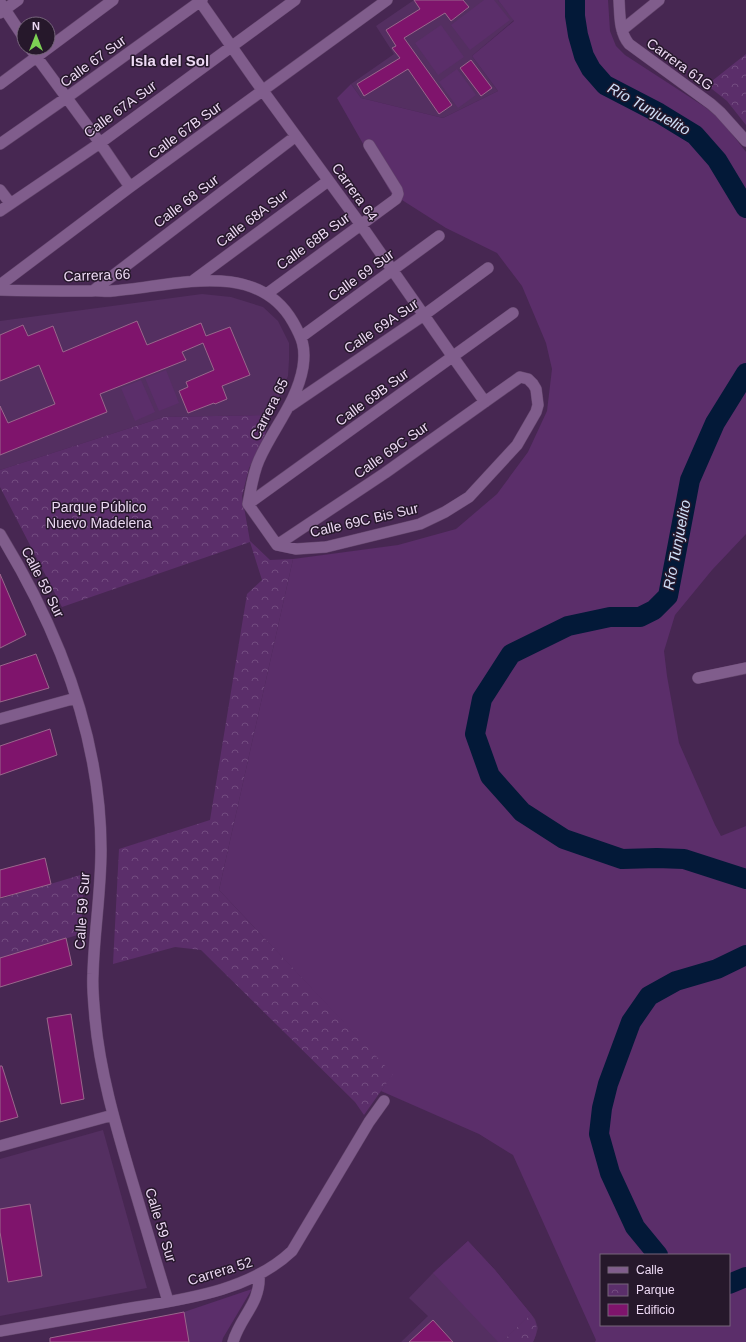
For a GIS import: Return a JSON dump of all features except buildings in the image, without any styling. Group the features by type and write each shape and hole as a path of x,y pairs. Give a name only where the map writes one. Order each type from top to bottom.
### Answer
{"street":[{"path":"16,27 2,8 18,0"},
{"path":"56,38 113,0"},
{"name":"Carrera 64","path":"200,0 231,46 361,225 485,402"},
{"name":"Calle 67 Sur","path":"0,144 66,98 200,0"},
{"name":"Calle 67A Sur","path":"0,211 100,143 295,0"},
{"name":"Calle 67B Sur","path":"0,285 130,187 264,91 387,0"},
{"name":"Carrera 61G","path":"619,0 622,30 626,41 632,47 716,108 746,141"},
{"path":"622,30 659,0"},
{"path":"0,84 30,56"},
{"path":"35,56 100,143 130,187"},
{"name":"Calle 68 Sur","path":"94,290 296,136"},
{"name":"Calle 68B Sur","path":"268,293 396,199 398,194 397,190 369,145"},
{"name":"Calle 68A Sur","path":"194,280 328,181"},
{"path":"0,190 10,203"},
{"name":"Calle 69 Sur","path":"301,337 439,236"},
{"name":"Calle 69A Sur","path":"290,406 424,315 488,268"},
{"name":"Carrera 66","path":"0,290 41,292 94,290 110,292 194,280"},
{"name":"Carrera 65","path":"194,280 233,282 268,293 287,312 301,337 305,348 300,382 290,406 259,460 248,504"},
{"name":"Calle 69B Sur","path":"248,504 513,313"},
{"name":"Calle 69C Sur","path":"277,545 385,473 520,377"},
{"name":"Calle 69C Bis Sur","path":"277,545 296,549 326,547 420,524 445,512 469,497 517,445 536,412 538,405 536,389 528,379 520,377"},
{"path":"248,504 277,545"},
{"name":"Calle 59 Sur","path":"0,534 43,611 68,670 82,717 92,760 99,816 101,874 93,976 95,1018 99,1047 113,1115 168,1301"},
{"path":"698,678 746,668"},
{"path":"0,719 76,698"},
{"name":"Carrera 52","path":"0,1331 168,1301 238,1284 259,1275 282,1261 292,1251 369,1122 384,1101"},
{"path":"0,1146 113,1115"},
{"path":"233,1342 235,1333 259,1291 259,1275"}],"shaded area":[{"path":"414,0 498,0 514,20 472,56 498,91 443,118 361,98 351,84 394,54 376,26"},
{"path":"202,294 231,297 263,307 278,321 289,343 288,376 271,415 164,417 0,470 0,321"},
{"path":"103,1130 147,1288 0,1316 0,1159"},
{"path":"468,1241 495,1270 535,1319 538,1328 533,1342 401,1342 428,1316 409,1298 433,1273"}],"green space":[{"path":"484,0 494,0 510,20 470,50 451,25"},
{"path":"498,0 608,0 610,31 616,46 625,55 705,107 722,121 746,152 746,534 712,570 675,615 664,651 679,743 715,825 721,836 746,826 746,1342 595,1342 596,1340 513,1155 479,1134 381,1091 392,1074 219,890 293,559 398,545 456,529 497,494 528,452 547,411 552,369 546,343 522,286 497,253 446,228 391,193 337,98 351,84 361,98 443,118 498,91 472,56 514,21"},
{"path":"441,25 464,57 438,75 415,43"},
{"path":"746,54 746,125 727,101 707,85"},
{"path":"457,69 476,95 458,108 439,82"},
{"path":"166,370 179,403 159,411 145,378"},
{"path":"141,380 155,412 135,421 121,388"},
{"name":"Parque Público Nuevo Madelena","path":"271,415 263,441 249,468 242,496 250,541 270,560 293,559 219,890 393,1074 364,1115 355,1102 201,950 175,947 113,964 119,849 210,820 247,594 262,580 250,542 62,607 0,487 0,470 164,417"},
{"path":"84,874 81,934 0,958 0,899"},
{"path":"468,1241 495,1270 531,1314 502,1342 498,1342 433,1273"},
{"path":"252,1289 222,1342 189,1342 184,1312"},
{"path":"531,1314 535,1321 536,1328 536,1334 533,1342 502,1342"}],"waterway":[{"name":"Río Tunjuelito","path":"575,0 575,16 578,35 584,56 591,69 605,85 659,113 695,135 717,160 746,208"},
{"name":"Río Tunjuelito","path":"746,373 715,423 690,480 668,596 654,610 640,617 610,617 568,626 511,654 482,699 475,734 490,776 522,812 564,839 622,859 684,859 746,879"},
{"name":"Río Tunjuelito","path":"657,1254 635,1227 610,1173 599,1134 602,1108 608,1084 631,1022 649,996 676,981 717,969 746,955"},
{"name":"Río Tunjuelito","path":"730,1284 746,1277"}],"district":[{"name":"Isla del Sol","path":"170,61"}]}
